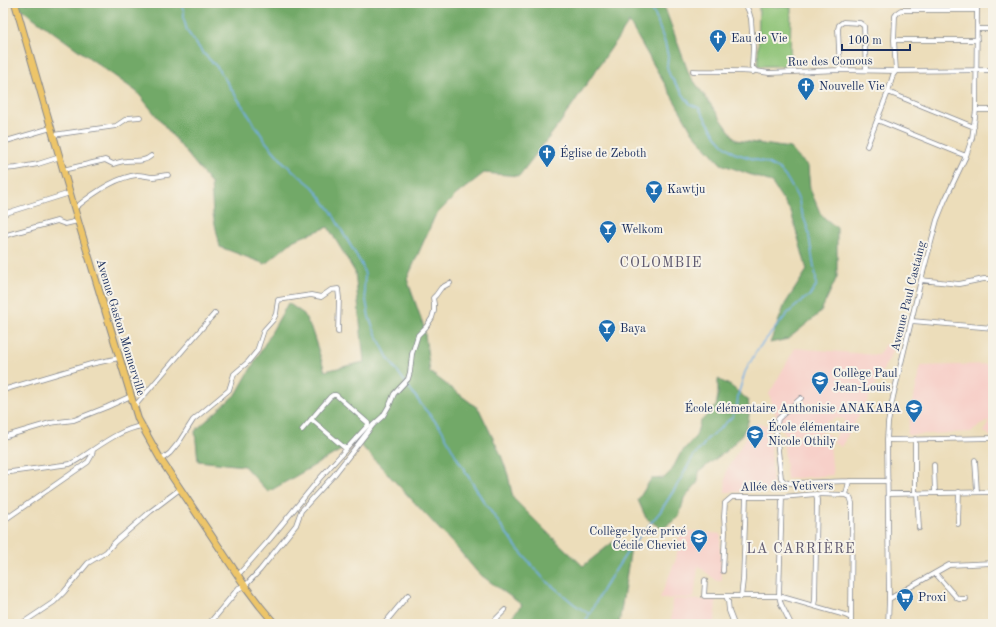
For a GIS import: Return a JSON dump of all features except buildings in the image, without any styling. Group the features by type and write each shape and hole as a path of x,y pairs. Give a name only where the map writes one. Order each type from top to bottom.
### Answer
{"main road":[{"name":"Avenue Gaston Monnerville","path":"15,3 134,407 142,426 161,460 245,586 261,608 276,624"}],"street":[{"path":"745,3 751,19 753,47 752,64 754,70"},
{"name":"Avenue Paul Castaing","path":"888,624 890,599 888,423 921,280 937,220 966,156 972,138 976,110 978,3"},
{"path":"867,146 878,120 893,75 896,71 894,40 895,16 898,12 901,10 977,10"},
{"path":"840,70 838,29 840,24 843,22 860,22 864,26 865,30 866,70"},
{"path":"977,29 993,29"},
{"path":"894,40 977,40"},
{"name":"Rue des Comous","path":"693,71 753,72 754,70 769,73 840,70 993,70"},
{"path":"888,92 974,128"},
{"path":"976,110 993,110"},
{"path":"53,135 116,126 128,118 140,117"},
{"path":"878,120 966,156"},
{"path":"3,142 51,128"},
{"path":"64,170 105,160 113,164 124,161 142,161 146,160 150,156"},
{"path":"3,169 16,168 60,158"},
{"path":"75,208 90,196 124,178 138,175 152,177 168,175"},
{"path":"3,214 70,193"},
{"path":"3,236 57,221 65,224 78,221"},
{"path":"921,280 958,284 984,279 993,279"},
{"path":"209,624 239,588 245,586 260,570 296,524 301,511 334,475 383,416 394,394 408,379 412,354 418,335 432,318 434,304 433,298 441,288 450,283"},
{"path":"161,460 170,453 179,442 193,420 229,390 234,374 248,362 257,351 264,330 276,314 278,300 311,295 321,297 331,290 338,290 340,298 338,332"},
{"path":"134,407 215,313"},
{"path":"912,321 993,328"},
{"path":"3,390 91,364 119,358"},
{"path":"238,575 320,478 368,425 368,423 336,395 333,395 302,430"},
{"path":"3,437 50,423 74,420 131,396"},
{"path":"801,398 778,419 776,431 781,478 784,482 888,481"},
{"path":"311,419 346,449"},
{"path":"3,473 70,464 125,431 142,426"},
{"path":"887,440 993,438"},
{"path":"915,439 916,493 919,528"},
{"path":"3,521 88,462 93,450"},
{"path":"975,460 977,492"},
{"path":"934,465 935,493"},
{"path":"846,495 848,481"},
{"path":"21,624 54,602 88,563 106,552 115,542 151,511 180,489"},
{"path":"958,524 959,492"},
{"path":"888,494 993,492"},
{"path":"814,606 816,494"},
{"name":"Allée des Vetivers","path":"723,571 724,517 726,503 732,497 782,497 816,494 846,495 850,498 852,503 852,624"},
{"path":"741,597 746,497"},
{"path":"782,497 779,596 781,604 791,624"},
{"path":"3,510 9,516"},
{"path":"890,599 950,565 993,564"},
{"path":"935,574 957,598 966,599"},
{"path":"705,580 704,596 779,596 843,614 851,618"},
{"path":"384,624 408,595"},
{"path":"726,596 729,611 734,624"},
{"path":"491,624 505,610"}],"shaded area":[{"name":"Collège Paul Jean-Louis","path":"885,344 894,350 841,447 833,442 845,419 833,418 833,420 826,421 826,426 822,433 787,435 780,427 769,394 795,348 878,355"},
{"path":"993,364 993,406 990,416 993,411 993,435 988,436 988,433 984,433 989,420 971,432 907,434 920,366"},
{"name":"École élémentaire Nicole Othily","path":"758,423 770,426 773,491 725,492 726,471 753,426"},
{"path":"829,434 833,475 787,479 783,438"},
{"path":"681,530 721,534 720,548 722,581 717,581 698,566 694,598 660,598 676,559"},
{"path":"672,599 716,600 715,624 671,624"}],"green space":[{"path":"14,3 663,3 689,74 736,140 790,148 808,166 810,189 821,215 837,228 837,277 820,313 788,339 770,343 785,304 807,270 791,212 771,182 721,164 693,133 629,22 560,123 519,176 484,173 456,195 435,216 407,279 424,327 430,372 479,409 501,455 508,475 513,498 583,566 613,542 631,547 619,624 505,624 522,605 478,573 457,548 357,441 268,492 244,466 198,461 195,431 237,393 288,303 304,314 312,331 325,371 364,362 355,272 328,227 294,240 265,264 220,247 213,215 211,183 137,92"},
{"path":"759,6 791,7 790,66 758,66"},
{"path":"718,379 731,386 748,400 749,416 747,425 733,445 699,472 698,482 684,499 679,517 662,529 646,518 638,500 651,479 664,478 672,470 680,454 696,436 700,422 716,406"}],"waterway":[{"path":"180,3 184,11 187,31 203,53 217,67 266,142 285,164 313,187 331,211 362,265 365,275 364,289 369,317 388,358 423,407 441,428 457,458 484,502 518,549 543,578 574,604 589,614"},
{"path":"584,624 603,589 626,554 660,512 694,455 707,439 732,417 737,407 738,395 745,372 757,350 788,313 809,296 816,287 816,276 808,229 800,208 799,200 788,180 779,169 767,163 734,153 716,136 699,108 690,104 670,76 667,67 668,56 665,43 655,15 648,3"}],"place":[{"name":"Eau de Vie","path":"718,53"},
{"name":"Nouvelle Vie","path":"806,101"},
{"name":"Église de Zeboth","path":"547,168"},
{"name":"Kawtju","path":"654,204"},
{"name":"Welkom","path":"608,244"},
{"name":"Baya","path":"607,343"},
{"name":"Collège Paul Jean-Louis","path":"820,395"},
{"name":"École élémentaire Anthonisie ANAKABA","path":"914,423"},
{"name":"École élémentaire Nicole Othily","path":"755,449"},
{"name":"Collège-lycée privé Cécile Cheviet","path":"699,553"},
{"name":"Proxi","path":"905,612"}],"district":[{"name":"COLOMBIE","path":"661,262"},
{"name":"LA CARRIÈRE","path":"801,548"}]}
